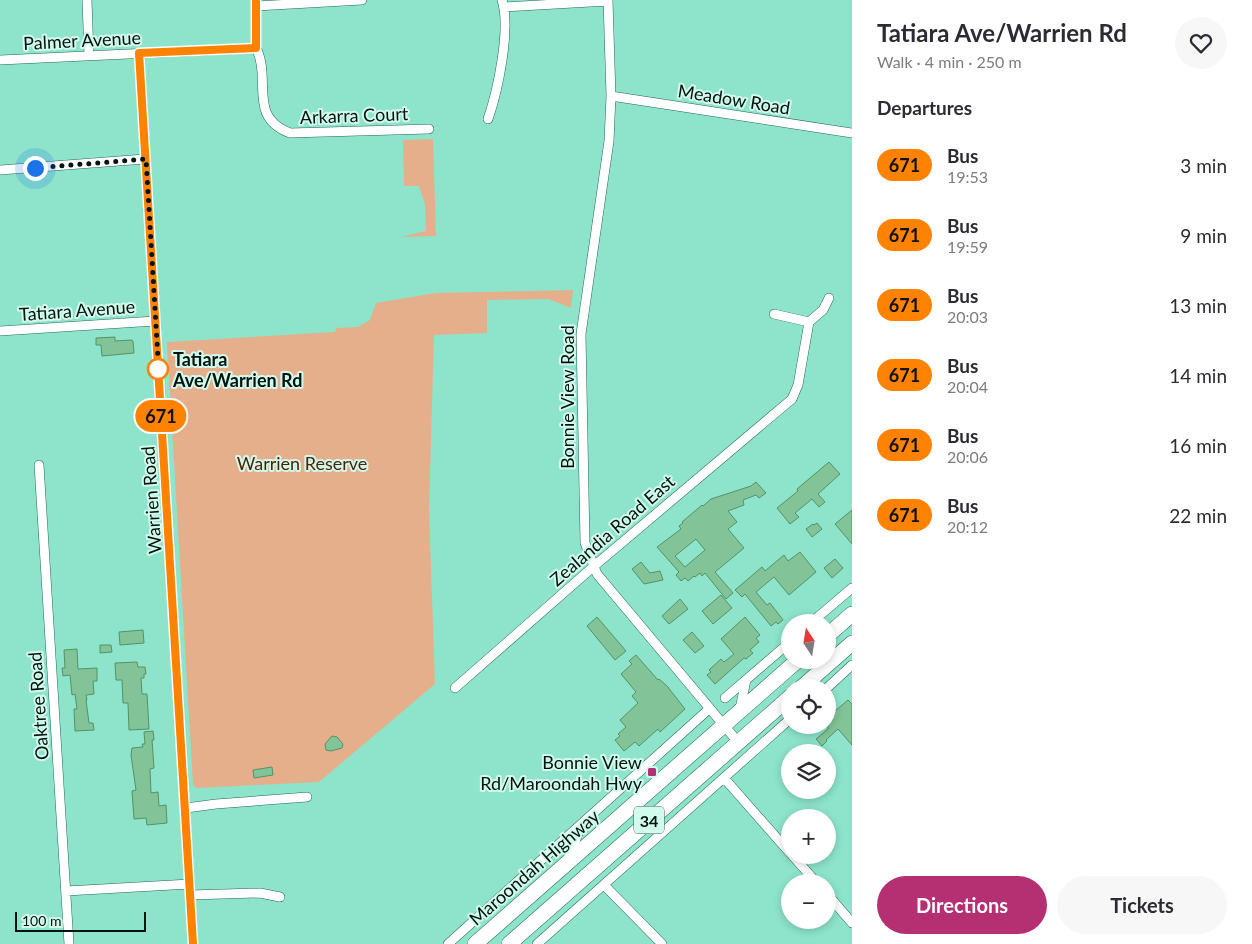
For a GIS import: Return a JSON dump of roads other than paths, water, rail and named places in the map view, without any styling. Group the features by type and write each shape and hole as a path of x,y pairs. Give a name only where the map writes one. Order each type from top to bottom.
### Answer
{"highway":[{"path":"836,628 852,614"},
{"path":"811,679 852,643"},
{"name":"Maroondah Highway","path":"475,944 788,669"},
{"name":"34","path":"508,944 781,705"}],"street":[{"path":"87,0 89,56"},
{"path":"256,3 362,0"},
{"path":"488,119 495,100 504,43 503,4 608,0"},
{"name":"Bonnie View Road","path":"608,0 611,96 608,141 581,334 585,543 597,574 738,742"},
{"name":"Arkarra Court","path":"256,3 256,48 261,62 263,109 269,118 283,131 290,133 429,129"},
{"name":"Palmer Avenue","path":"0,60 256,48"},
{"name":"Warrien Road","path":"139,53 194,944"},
{"name":"Meadow Road","path":"611,96 852,133"},
{"path":"0,170 146,159"},
{"path":"774,314 809,322 823,310 829,298"},
{"name":"Tatiara Avenue","path":"0,331 155,321"},
{"name":"Zealandia Road East","path":"455,688 593,567 792,399 798,385 809,322"},
{"name":"Oaktree Road","path":"39,465 69,944"},
{"path":"821,614 852,588"},
{"path":"725,698 781,650"},
{"path":"836,679 852,665"},
{"path":"740,710 746,680"},
{"path":"448,944 709,709"},
{"path":"537,944 781,727"},
{"path":"724,778 781,843"},
{"path":"186,808 307,797"},
{"path":"568,861 580,826"},
{"path":"800,864 809,874"},
{"path":"66,892 190,884"},
{"path":"604,885 662,944"},
{"path":"190,896 260,893 280,897"},
{"path":"836,904 852,923"}],"place":[{"name":"Tatiara Ave/Warrien Rd","path":"158,369"},
{"name":"Bonnie View Rd/Maroondah Hwy","path":"652,772"}],"park label":[{"name":"Warrien Reserve","path":"302,463"}]}
